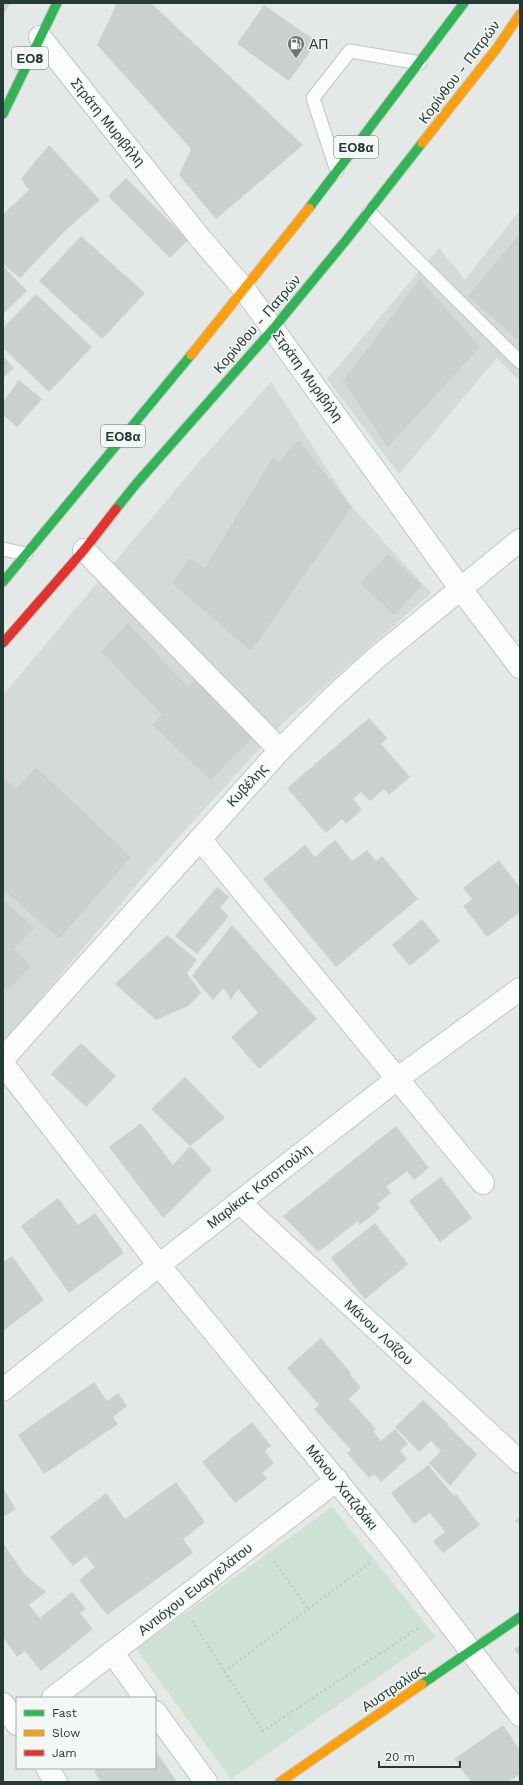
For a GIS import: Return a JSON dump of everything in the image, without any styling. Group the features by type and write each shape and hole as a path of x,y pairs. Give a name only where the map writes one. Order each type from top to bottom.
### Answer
{"main road":[{"name":"ΕΟ8","path":"3,114 57,3"},
{"name":"ΕΟ8α","path":"3,582 244,289 337,171 464,3"},
{"name":"Κορίνθου - Πατρών","path":"3,643 84,550 136,484 273,329 369,212 497,48 520,14"},
{"name":"Αυστραλίας","path":"280,1782 520,1617"}],"street":[{"name":"Στράτη Μυριβήλη","path":"40,37 200,238 244,289 460,588 520,667"},
{"name":"Κυβέλης","path":"3,1059 280,750 358,674 460,588 520,540"},
{"path":"84,550 280,750"},
{"path":"200,839 483,1183"},
{"name":"Μαρίκας Κοτοπούλη","path":"3,1390 159,1265 397,1079 520,989"},
{"name":"Μάνου Χατζιδάκι","path":"3,1064 159,1265 391,1547 520,1715"},
{"name":"Μάνου Λοΐζου","path":"239,1202 520,1462"},
{"name":"Αντιόχου Ευαγγελάτου","path":"54,1697 337,1480"},
{"path":"112,1652 144,1697"},
{"path":"3,1704 16,1723"},
{"path":"156,1713 206,1782"},
{"path":"3,1736 16,1725"},
{"path":"48,1769 56,1782"}],"lane":[{"path":"337,171 313,98 350,51 420,63"},
{"path":"369,212 520,362"},
{"path":"3,549 26,554"}],"path":[{"path":"260,1539 308,1609"},
{"path":"224,1672 391,1547"},
{"path":"179,1601 263,1731 442,1612"}],"shaded area":[{"path":"520,210 520,381 497,358 399,474 327,379 439,248 465,280"},
{"path":"271,382 352,507 431,593 283,723 149,870 5,1041 3,1040 3,695 198,463"}],"green space":[{"path":"332,1507 436,1637 231,1779 136,1649"}],"building":[{"path":"3,3 10,3 3,16"},
{"path":"117,3 151,3 303,145 216,219 179,175 191,149 97,45"},
{"path":"264,5 317,42 289,81 237,44"},
{"path":"49,145 100,200 66,230 20,278 3,264 3,214 29,190 21,179"},
{"path":"126,178 188,240 170,258 108,196"},
{"path":"520,233 520,342 468,296"},
{"path":"81,236 145,293 102,339 39,281"},
{"path":"3,266 27,291 3,314"},
{"path":"420,279 480,347 388,447 343,381"},
{"path":"36,294 92,347 49,392 3,348 3,328"},
{"path":"3,356 14,368 3,378"},
{"path":"19,380 42,399 17,427 3,415 3,402"},
{"path":"298,440 352,507 251,651 172,583 190,558 205,568 273,457 278,462"},
{"path":"388,554 422,585 394,615 360,583"},
{"path":"128,623 188,687 195,680 252,738 211,780 152,725 162,715 101,651"},
{"path":"369,718 387,738 381,744 410,777 389,795 384,789 370,801 361,792 353,799 362,810 346,824 342,819 326,833 287,788"},
{"path":"36,767 131,857 59,939 3,889 3,777 16,789"},
{"path":"335,840 352,861 367,850 376,861 382,856 418,899 336,967 263,879 305,845 315,857"},
{"path":"499,860 520,888 520,912 487,937 463,906 472,899 463,888"},
{"path":"217,887 229,897 220,908 229,916 197,954 175,936"},
{"path":"3,899 34,928 14,949 31,966 8,991 3,986"},
{"path":"422,919 440,941 410,966 392,945"},
{"path":"232,925 317,1019 259,1069 231,1037 258,1013 238,989 231,1000 224,988 213,1000 192,976"},
{"path":"167,935 197,960 187,973 201,993 188,1006 156,1020 115,984"},
{"path":"81,1043 116,1076 86,1107 51,1074"},
{"path":"185,1077 225,1118 190,1146 151,1109"},
{"path":"141,1123 173,1165 190,1146 212,1170 163,1218 109,1147"},
{"path":"396,1126 429,1168 414,1180 407,1171 386,1187 391,1193 377,1204 381,1208 360,1225 358,1221 318,1252 283,1216"},
{"path":"441,1177 472,1218 440,1242 409,1201"},
{"path":"58,1198 78,1225 95,1213 124,1253 69,1293 21,1226"},
{"path":"375,1223 408,1264 365,1299 331,1258"},
{"path":"12,1256 44,1300 3,1331 3,1262"},
{"path":"321,1338 361,1387 349,1399 376,1429 373,1431 381,1441 395,1429 408,1444 400,1451 407,1459 381,1482 374,1474 369,1478 347,1453 351,1450 314,1409 319,1405 287,1368"},
{"path":"94,1382 107,1401 118,1393 127,1406 113,1417 118,1424 44,1474 18,1435"},
{"path":"423,1400 477,1454 450,1486 429,1463 441,1451 431,1441 419,1452 395,1427"},
{"path":"252,1422 271,1446 265,1451 274,1463 262,1473 267,1479 235,1503 202,1462"},
{"path":"428,1465 454,1496 456,1494 480,1525 443,1553 433,1541 445,1532 430,1513 414,1524 391,1493"},
{"path":"176,1482 205,1522 183,1539 193,1553 107,1615 79,1580 95,1567 86,1556 73,1566 50,1537 106,1493 125,1519"},
{"path":"3,1488 16,1509 3,1517"},
{"path":"520,1516 520,1525 515,1521"},
{"path":"3,1543 25,1575 46,1592 29,1605 40,1618 72,1592 86,1609 80,1613 93,1629 41,1671 25,1651 17,1657 3,1637"},
{"path":"520,1645 520,1657 514,1649"},
{"path":"503,1725 520,1750 520,1774 508,1782 471,1782 454,1759"},
{"path":"156,1751 177,1782 101,1782 94,1771 98,1769 156,1769"}],"traffic: fast":[{"path":"3,114 57,3"},
{"path":"309,208 464,3"},
{"path":"116,509 136,484 273,329 347,239 422,143"},
{"path":"3,582 191,355"},
{"path":"422,1684 520,1617"}],"traffic: slow":[{"path":"422,143 497,48 520,14"},
{"path":"191,355 309,208"},
{"path":"280,1782 422,1684"}],"traffic: jam":[{"path":"3,643 84,550 116,509"}],"place":[{"name":"ΑΠ","path":"296,59"}]}
